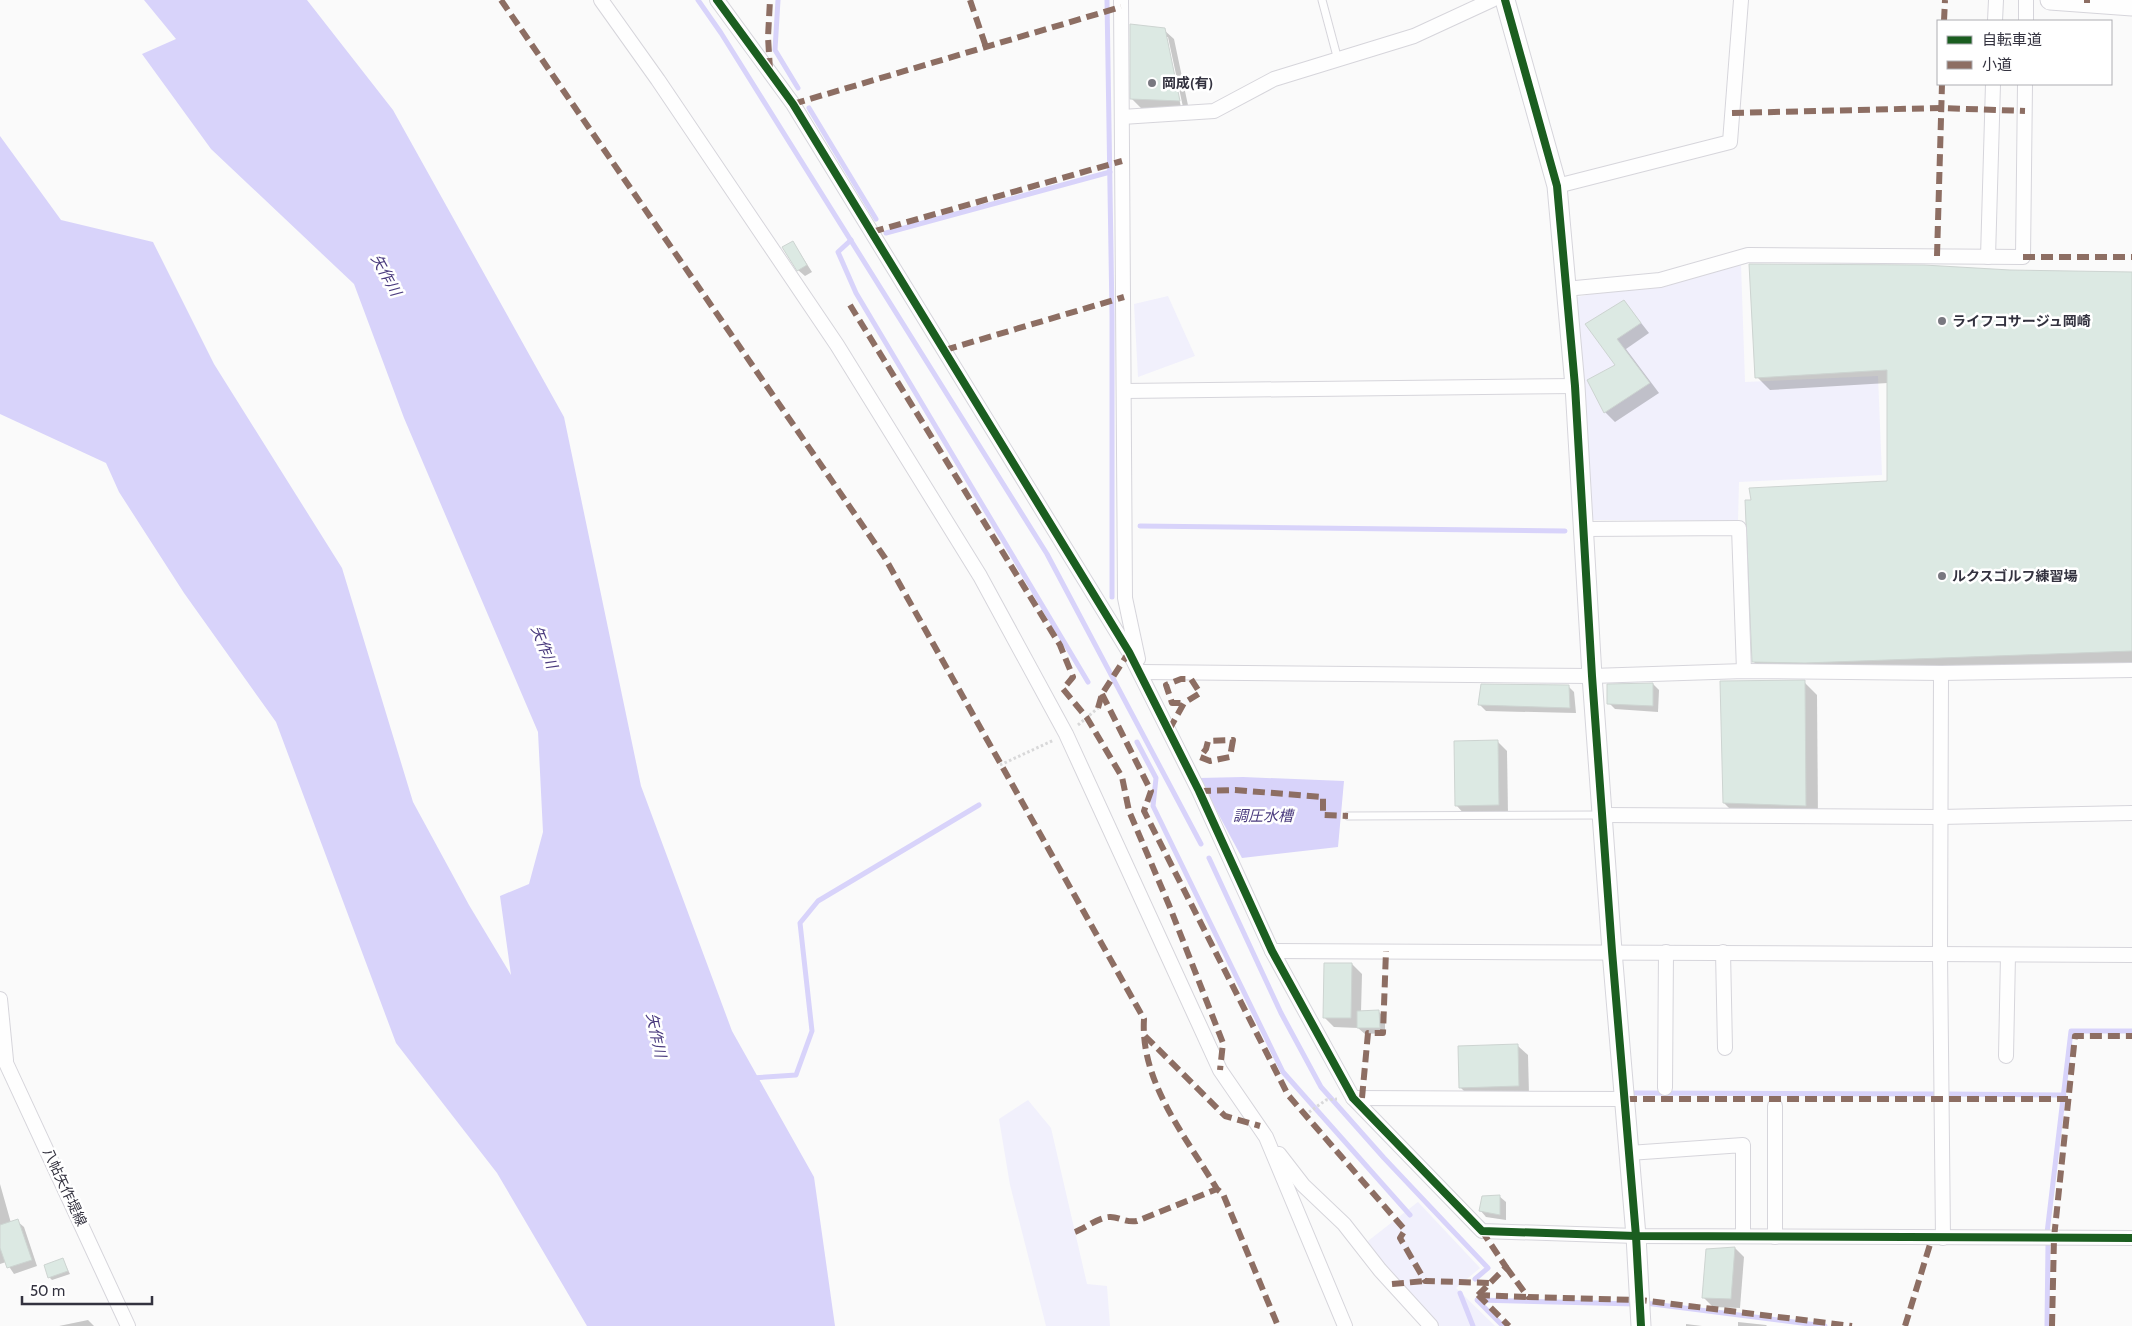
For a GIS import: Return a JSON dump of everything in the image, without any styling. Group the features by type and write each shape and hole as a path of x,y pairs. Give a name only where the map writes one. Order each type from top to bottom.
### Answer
{"street":[{"path":"601,0 658,80 837,345 980,576 1066,734 1220,1070 1266,1137 1303,1185 1344,1224 1380,1270 1430,1326"},
{"path":"717,0 793,104 1140,672 1199,791 1272,951 1346,1098 1482,1232 1636,1236 2132,1238"},
{"path":"1121,0 1125,391 1124,598 1140,672"},
{"path":"1122,117 1214,111 1274,79 1414,36 1492,0"},
{"path":"1505,0 1557,186 1575,386 1592,676 1612,951 1636,1236 1641,1326"},
{"path":"1557,186 1730,142 1741,0"},
{"path":"1995,20 1996,0"},
{"path":"2026,0 2026,20"},
{"path":"2050,0 2132,6"},
{"path":"1988,257 1994,85"},
{"path":"1565,289 1660,280 1748,255 2023,257 2025,85"},
{"path":"1125,391 1575,386"},
{"path":"1584,529 1739,528 1744,671"},
{"path":"1140,672 1592,676 1744,671 1941,673 2132,670"},
{"path":"1941,673 1940,954 1943,1238"},
{"path":"1602,815 1940,817 2132,813"},
{"path":"1272,951 2132,954"},
{"path":"1665,1088 1666,952"},
{"path":"1723,952 1725,1048"},
{"path":"2006,1056 2008,955"},
{"path":"0,1000 6,1063"},
{"name":"八帖矢作堤線","path":"0,1050 128,1326"},
{"path":"1346,1098 1624,1099"},
{"path":"1775,1106 1775,1236"},
{"path":"1266,1137 1345,1326"},
{"path":"1629,1153 1743,1145 1743,1236"}],"lane":[{"path":"1322,0 1338,60"},
{"path":"1348,816 1602,815"}],"path":[{"path":"1000,765 1066,734 1098,708"},
{"path":"1305,1115 1326,1100 1346,1098"}],"shaded area":[{"path":"1741,264 1745,382 1878,376 1882,475 1739,482 1738,521 1592,520 1577,297"},
{"path":"1168,296 1195,356 1138,377 1134,304"},
{"path":"1028,1100 1051,1128 1087,1284 1107,1286 1110,1326 1046,1326 1010,1185 999,1119"},
{"path":"1418,1202 1480,1268 1456,1288 1495,1326 1436,1326 1382,1268 1368,1241"}],"water":[{"name":"矢作川","path":"144,0 307,0 393,110 564,417 641,786 732,1031 814,1177 835,1326 587,1326 497,1173 396,1043 276,722 184,593 119,492 106,463 0,414 0,136 61,220 153,242 214,364 342,568 413,802 469,905 511,975 500,896 529,884 543,832 538,732 404,418 354,284 211,149 142,54 176,39"},
{"name":"調圧水槽","path":"1243,777 1344,781 1338,847 1242,858 1199,778"}],"building":[{"path":"1130,24 1165,28 1180,101 1130,99"},
{"path":"793,241 807,265 797,271 782,247"},
{"path":"1749,264 1924,265 2010,270 2132,272 2132,651 1805,663 1752,662 1745,500 1751,500 1749,488 1887,481 1887,370 1755,378"},
{"path":"1624,300 1641,323 1617,339 1650,383 1604,413 1587,380 1615,365 1585,324"},
{"path":"1805,680 1806,806 1723,803 1720,681"},
{"path":"1653,683 1653,706 1607,704 1607,684"},
{"path":"1481,684 1569,685 1570,708 1478,705"},
{"path":"1498,740 1499,805 1455,806 1454,741"},
{"path":"1324,963 1352,963 1351,1018 1323,1018"},
{"path":"1379,1010 1380,1028 1357,1028 1357,1011"},
{"path":"1518,1044 1519,1086 1459,1088 1458,1046"},
{"path":"1500,1195 1500,1215 1479,1211 1482,1196"},
{"path":"18,1219 32,1260 7,1268 0,1248 0,1225"},
{"path":"1735,1247 1731,1299 1702,1298 1706,1249"},
{"path":"63,1258 68,1271 48,1278 44,1265"}],"waterway":[{"path":"698,0 721,33 1047,554 1201,844"},
{"path":"778,0 775,50 798,88"},
{"path":"1107,0 1112,315 1112,597"},
{"path":"809,108 876,219"},
{"path":"886,233 1110,172"},
{"path":"851,240 838,252 856,293 1088,682"},
{"path":"1140,526 1565,531"},
{"path":"1137,742 1156,778 1153,806 1283,1072 1410,1215"},
{"path":"751,1078 796,1075 812,1031 800,923 818,901 979,805"},
{"path":"1209,858 1281,1013 1321,1087 1384,1158 1488,1268 1475,1279"},
{"path":"2047,1233 2071,1031 2132,1031"},
{"path":"1632,1093 1937,1094"},
{"path":"1947,1094 2064,1095"},
{"path":"2047,1326 2048,1244"},
{"path":"1460,1293 1473,1326"},
{"path":"1477,1300 1636,1304"},
{"path":"1478,1301 1503,1326"},
{"path":"1645,1303 1825,1326"}],"marked path":[{"path":"501,0 885,558 1144,1019 1149,1065 1157,1087 1179,1129 1217,1189 1223,1194 1278,1326"},
{"path":"770,0 768,37 770,70"},
{"path":"970,0 986,47"},
{"path":"1944,20 1945,0"},
{"path":"793,104 1121,7"},
{"path":"1937,256 1942,85"},
{"path":"1732,113 1941,108 2025,111"},
{"path":"872,232 1122,161"},
{"path":"2023,257 2132,257"},
{"path":"945,350 1124,297"},
{"path":"850,305 1060,645 1073,677 1063,689 1087,718 1122,777 1129,811 1169,905 1223,1043 1220,1070"},
{"path":"1098,708 1102,694 1129,652"},
{"path":"1169,730 1184,703 1200,693 1191,679 1181,679 1166,685 1172,703 1184,703"},
{"path":"1102,694 1151,791 1144,811 1288,1095 1405,1230 1400,1238 1425,1281 1490,1283"},
{"path":"1233,740 1230,757 1210,761 1200,757 1206,749 1208,741 1233,740"},
{"path":"1199,791 1235,790 1323,797 1323,815 1348,816"},
{"path":"1362,1098 1368,1033 1383,1033 1386,951"},
{"path":"1145,1036 1225,1116 1260,1126"},
{"path":"2052,1326 2054,1238 2075,1036 2132,1036"},
{"path":"1625,1099 2068,1099"},
{"path":"1075,1232 1105,1218 1112,1217 1137,1221 1217,1189"},
{"path":"1478,1295 1506,1267 1482,1231"},
{"path":"1905,1326 1932,1238"},
{"path":"1506,1267 1528,1297 1640,1300 1852,1326"},
{"path":"1392,1284 1425,1281"},
{"path":"1478,1295 1528,1297"},
{"path":"1478,1295 1509,1326"}],"cycle path":[{"path":"717,0 793,104 1129,652 1199,791 1272,951 1353,1098 1482,1231 1636,1236 2132,1238"},
{"path":"1505,0 1557,186 1575,386 1592,676 1612,951 1636,1236 1641,1326"}],"place":[{"name":"岡成(有)","path":"1152,83"},
{"name":"ライフコサージュ岡崎","path":"1942,321"},
{"name":"ルクスゴルフ練習場","path":"1942,576"}]}
